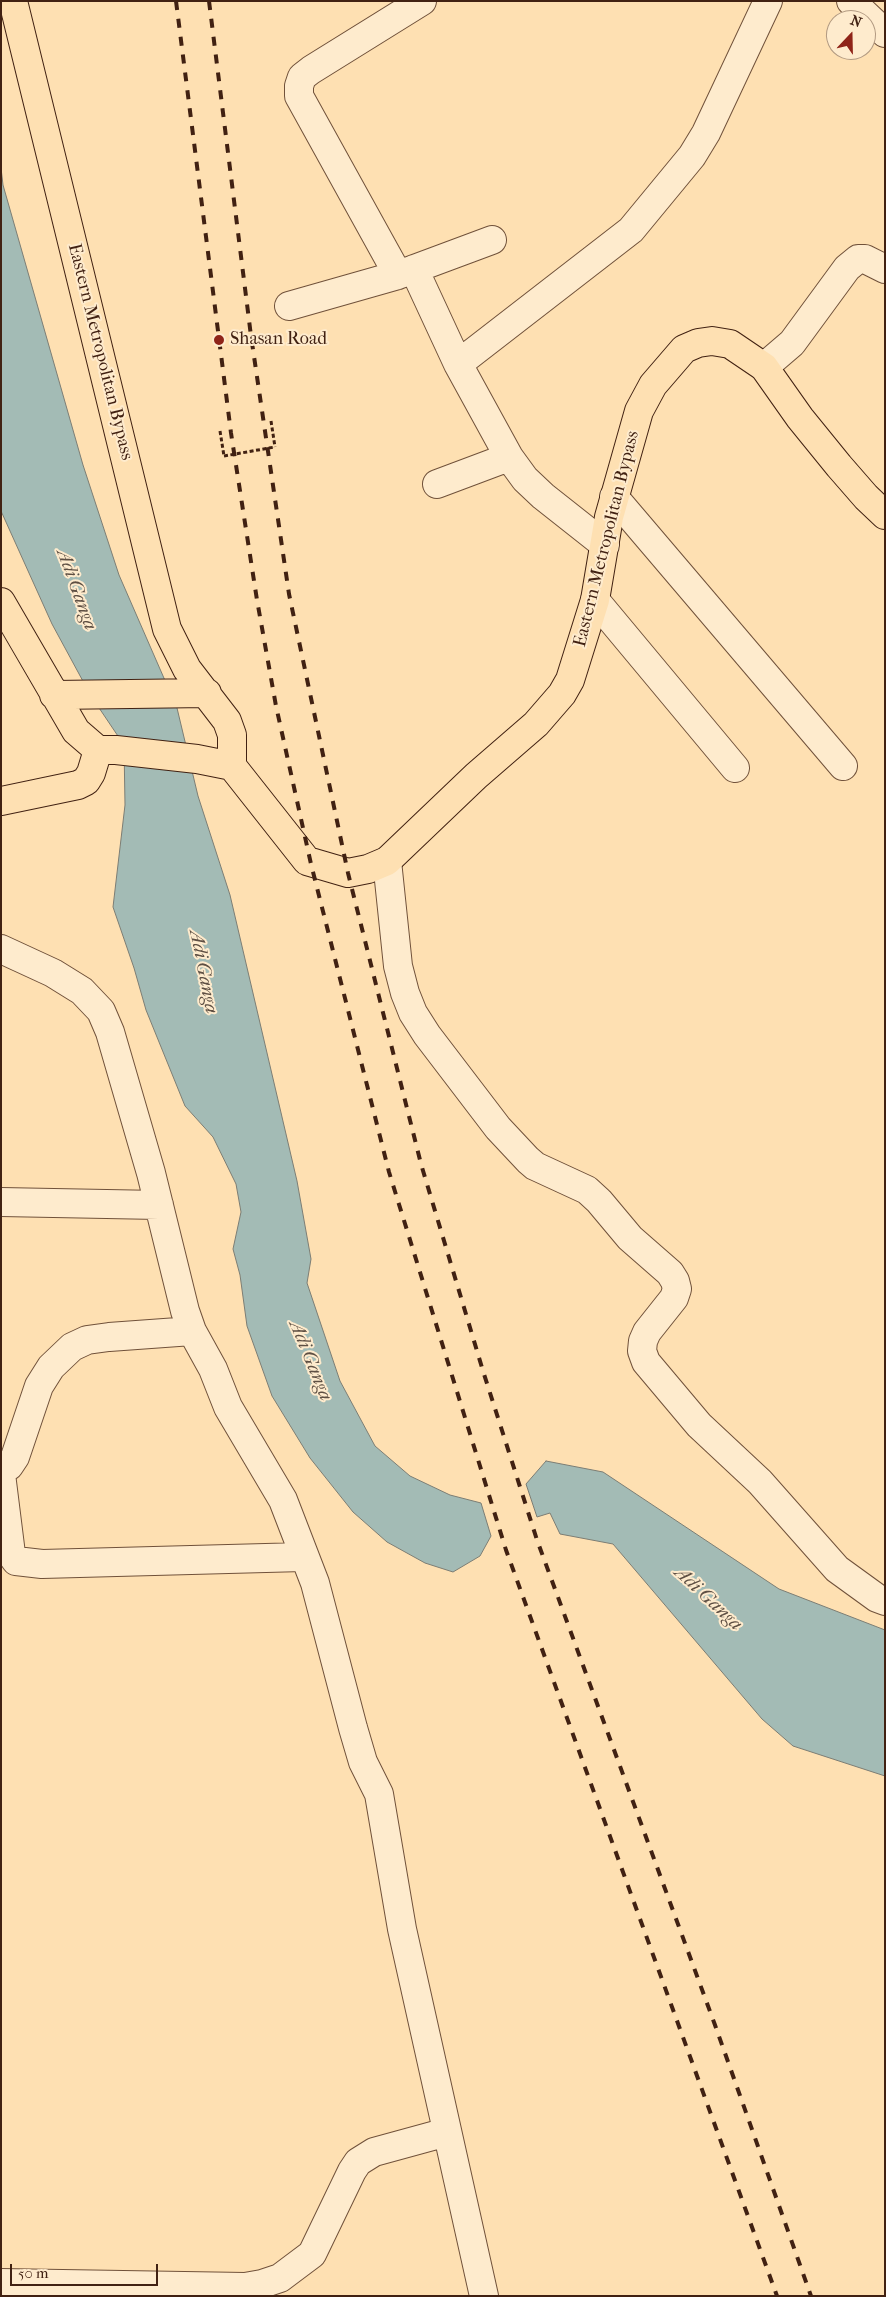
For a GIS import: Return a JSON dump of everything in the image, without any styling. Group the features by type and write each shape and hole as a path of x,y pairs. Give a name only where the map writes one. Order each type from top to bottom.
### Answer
{"main road":[{"name":"Eastern Metropolitan Bypass","path":"13,1 166,629 198,694 228,721 232,735 232,766 306,861 348,873 368,869 387,861 476,776 536,724 562,694 570,680 596,600 614,497 639,411 653,385 684,349 698,342 712,341 730,344 764,367 800,418 839,466 866,497 885,515"},
{"path":"1,602 76,731 107,750 197,759 232,766"},
{"path":"54,694 198,694"},
{"path":"1,802 78,785 86,780 107,750"}],"street":[{"path":"422,1 311,70 302,77 298,86 299,96 406,272 509,457 525,479 543,496 605,545"},
{"path":"458,364 631,230 692,156 706,133 768,1"},
{"path":"851,1 885,33"},
{"path":"289,306 406,272 492,240"},
{"path":"764,367 792,343 847,268 858,259 871,262 885,269"},
{"path":"437,484 509,457"},
{"path":"614,497 843,766"},
{"path":"596,600 735,768"},
{"path":"387,861 398,966 405,993 413,1013 427,1035 498,1128 528,1160 535,1166 587,1190 599,1201 630,1238 670,1273 675,1281 674,1298 647,1332 643,1341 642,1351 646,1362 699,1425 760,1482 837,1569 885,1601"},
{"path":"1,950 60,978 82,991 101,1011 110,1032 159,1205 184,1311 192,1331 213,1369 228,1407 283,1500 303,1557 315,1583 363,1762 379,1794 402,1928 484,2296"},
{"path":"1,1202 159,1205"},
{"path":"192,1331 87,1340 72,1346 51,1367 39,1386 15,1457 9,1466 1,1472 11,1554 16,1561 42,1564 303,1557"},
{"path":"1,2282 245,2287 280,2278 312,2254 358,2162 374,2152 447,2132"}],"path":[{"path":"220,431 224,456 275,447 271,421"}],"water":[{"name":"Adi Ganga","path":"1,168 3,185 83,465 119,575 177,708 198,796 230,895 297,1181 311,1259 307,1283 340,1381 375,1446 410,1476 450,1495 481,1503 491,1536 480,1556 453,1572 425,1563 387,1542 353,1512 310,1458 272,1396 247,1326 240,1275 233,1249 241,1212 236,1184 213,1137 185,1106 146,1010 113,907 125,805 124,745 91,696 52,624 1,511"},
{"name":"Adi Ganga","path":"546,1461 603,1472 779,1589 885,1630 885,1776 793,1746 762,1719 613,1544 560,1534 550,1513 537,1517 526,1484"}],"railway":[{"path":"176,1 231,433 257,600 276,706 311,864 389,1172 506,1550 777,2296"},
{"path":"209,1 251,336 289,594 348,873 421,1164 483,1371 537,1540 715,2025 811,2296"}],"place":[{"name":"Shasan Road","path":"219,340"}]}
